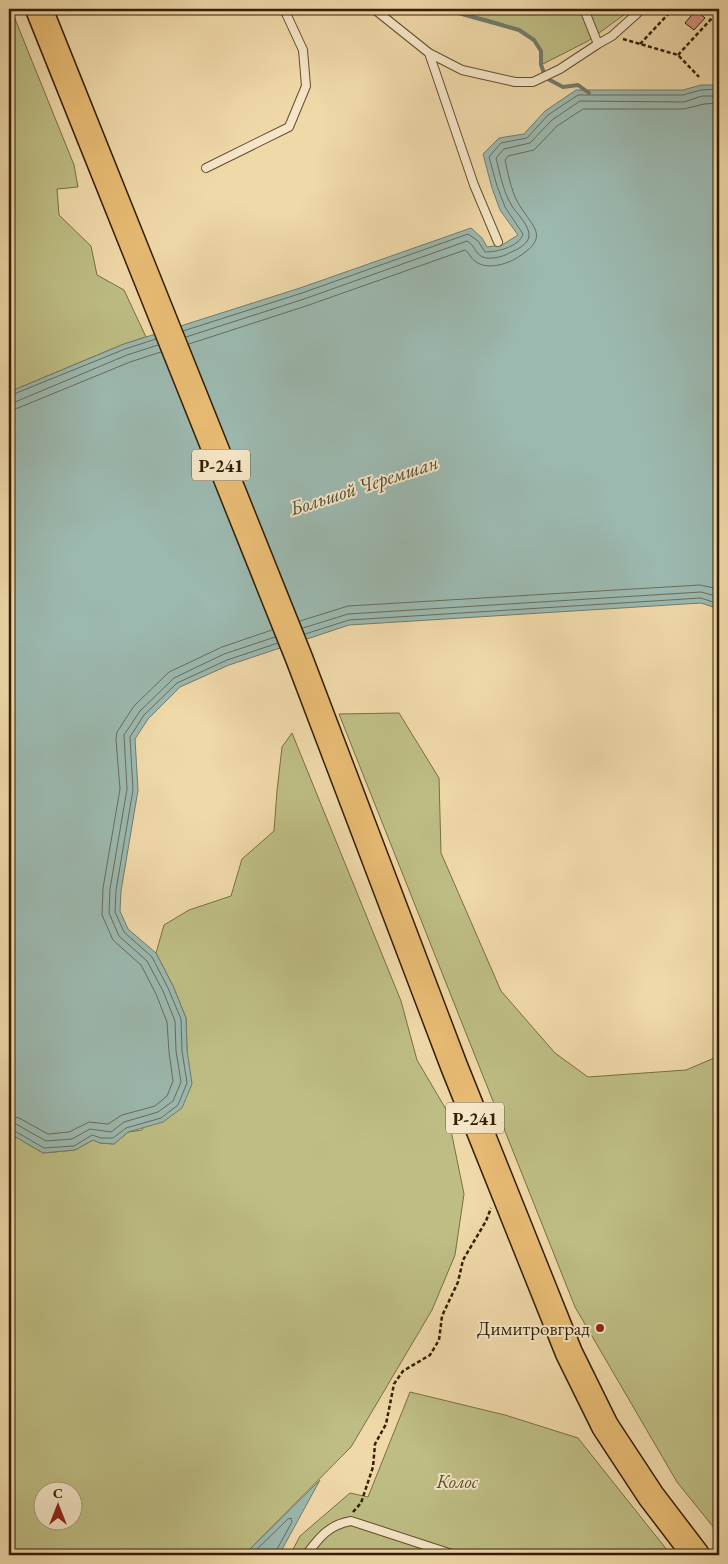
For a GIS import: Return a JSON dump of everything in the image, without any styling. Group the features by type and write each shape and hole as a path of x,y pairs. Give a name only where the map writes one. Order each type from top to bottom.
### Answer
{"highway":[{"name":"Р-241","path":"39,9 299,658 454,1066 569,1354 605,1426 651,1496 696,1555"}],"lane":[{"path":"206,168 289,127 306,86 303,50 284,9"},
{"path":"374,9 429,53 462,70 515,82 533,82 553,72 612,36 642,9"},
{"path":"584,9 598,44"},
{"path":"429,53 474,185 498,242"},
{"path":"306,1555 321,1536 339,1524 351,1521 455,1555"}],"path":[{"path":"640,44 673,9"},
{"path":"678,55 713,17 719,17"},
{"path":"612,36 678,55 699,76"},
{"path":"339,1524 361,1503 373,1467 375,1444 386,1424 394,1384 402,1370 430,1355 439,1340 442,1316 458,1282 463,1260 486,1221 491,1203"}],"green space":[{"path":"9,9 11,9 74,165 78,187 57,189 59,215 91,246 97,275 124,290 146,337 124,344 9,392"},
{"path":"444,9 632,9 588,41 541,65 540,50 534,41 524,33 497,22"},
{"path":"399,713 439,778 441,853 501,991 555,1053 588,1077 686,1070 719,1056 719,1534 677,1482 575,1307 339,714"},
{"path":"292,733 401,1001 417,1060 447,1111 464,1194 455,1255 432,1310 351,1447 244,1555 9,1555 9,1133 43,1153 75,1150 93,1140 100,1143 114,1144 128,1132 142,1130 187,1050 186,1018 173,986 156,953 164,925 189,910 231,896 242,859 274,831 282,747"},
{"name":"Колос","path":"410,1392 505,1415 578,1438 671,1555 290,1555 300,1536 350,1493 368,1497"}],"water":[{"name":"Большой Черемшан","path":"701,85 719,85 719,609 701,603 349,625 229,665 180,687 148,719 135,739 138,790 121,891 120,911 128,929 156,953 173,986 186,1018 187,1050 192,1084 182,1108 163,1122 128,1132 114,1144 100,1143 93,1140 75,1150 43,1153 9,1133 9,392 124,344 300,288 471,228 482,238 487,247 502,245 518,235 500,210 483,154 499,138 524,134 545,111 576,90 683,90"},
{"path":"320,1480 279,1555 244,1555"}],"building":[{"path":"696,10 705,18 694,30 685,23"}],"waterway":[{"path":"444,9 519,30 534,40 541,51 541,65 546,78 563,87 578,85 589,93"}],"place":[{"name":"Димитровград","path":"600,1328"}]}
